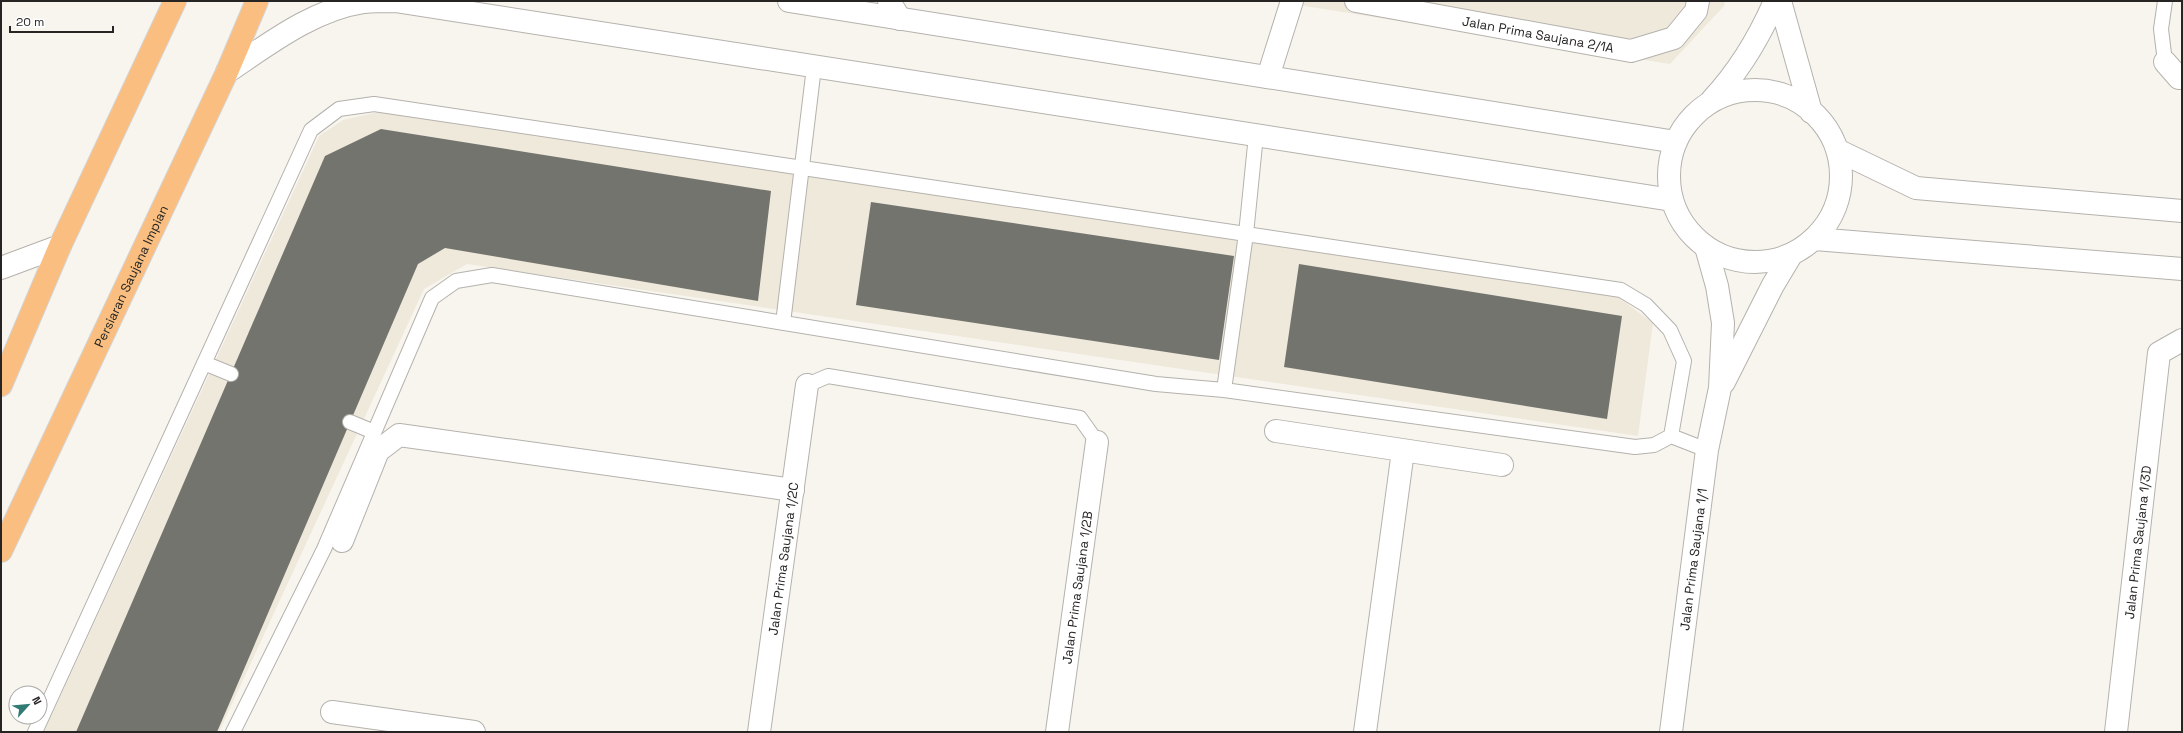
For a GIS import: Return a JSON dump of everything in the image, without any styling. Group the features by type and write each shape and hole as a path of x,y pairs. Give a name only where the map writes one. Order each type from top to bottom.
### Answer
{"highway":[{"path":"1,385 60,246 175,1"},
{"name":"Persiaran Saujana Impian","path":"1,551 227,72 257,1"}],"street":[{"path":"227,72 286,33 324,13 364,2 395,1 1672,200"},
{"path":"790,1 895,10 1268,77 1676,142"},
{"path":"1268,77 1292,1"},
{"name":"Jalan Prima Saujana 2/1A","path":"1356,1 1631,51 1674,38 1696,11 1698,1"},
{"path":"1710,102 1730,93 1751,90 1765,92 1794,99 1811,112 1826,129 1837,150 1841,174 1838,198 1829,220 1815,239 1791,255 1762,263 1733,260 1706,247 1684,227 1672,200 1669,169 1676,142 1693,115 1710,102 1734,76 1761,33 1775,1"},
{"path":"1780,1 1811,112"},
{"path":"2165,62 2178,78 2182,78"},
{"path":"1837,150 1916,188 2182,211"},
{"path":"1815,239 2182,269"},
{"path":"1,268 60,246"},
{"path":"1706,247 1717,286 1723,323 1720,388"},
{"path":"1720,388 1773,284 1791,255"},
{"name":"Jalan Prima Saujana 1/3D","path":"2116,732 2159,353 2182,340"},
{"name":"Jalan Prima Saujana 1/2C","path":"759,732 807,385"},
{"name":"Jalan Prima Saujana 1/1","path":"1671,732 1707,450 1720,388"},
{"path":"1276,432 1502,465"},
{"path":"342,541 378,451 399,436 793,490"},
{"name":"Jalan Prima Saujana 1/2B","path":"1057,732 1097,442"},
{"path":"1365,732 1404,451"},
{"path":"332,712 474,732"}],"lane":[{"path":"2165,1 2160,29 2165,62"},
{"path":"784,323 814,67"},
{"path":"35,732 311,130 339,109 374,104 1621,290 1646,305 1670,330 1684,362 1671,436"},
{"path":"1224,390 1246,234 1256,135"},
{"path":"233,732 324,549 432,298 456,281 492,275 1156,384 1224,390 1635,447 1654,445 1671,436 1707,450"},
{"path":"204,363 231,374"},
{"path":"807,385 828,376 1080,418 1097,442"},
{"path":"350,422 374,432"}],"shaded area":[{"path":"1273,1 1725,1 1724,6 1670,64"},
{"path":"378,112 1618,297 1653,323 1638,436 467,264 424,289 219,732 44,732 319,136 343,120"}],"building":[{"path":"381,129 771,191 758,301 445,248 418,264 217,732 76,732 325,156"},
{"path":"871,202 1234,256 1219,360 856,305"},
{"path":"1299,264 1622,316 1607,419 1284,367"}]}
